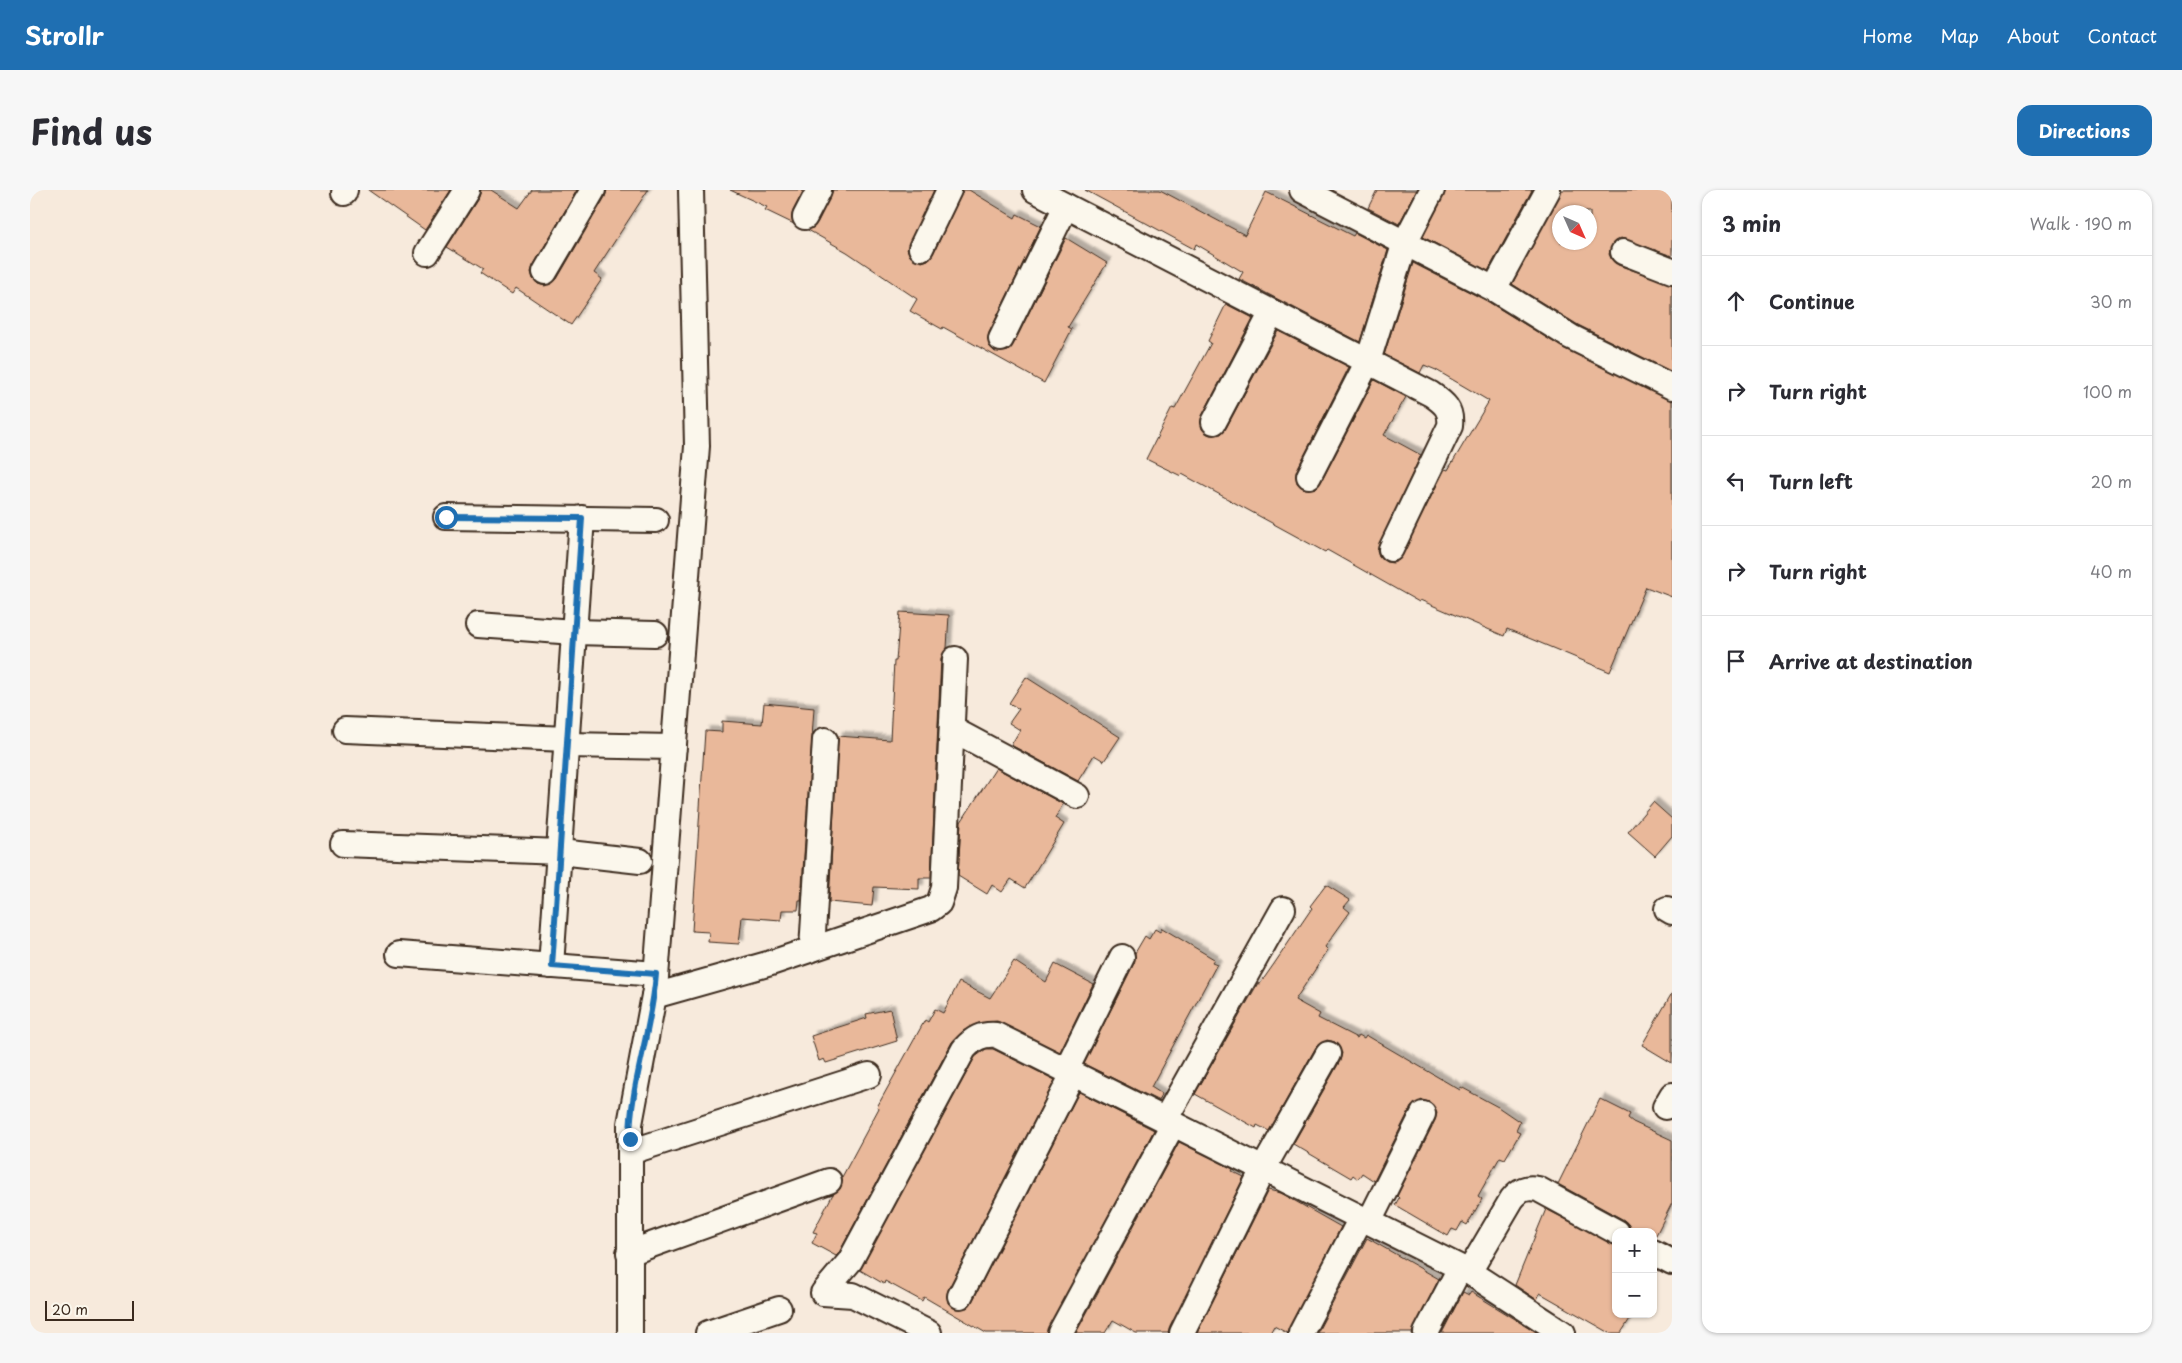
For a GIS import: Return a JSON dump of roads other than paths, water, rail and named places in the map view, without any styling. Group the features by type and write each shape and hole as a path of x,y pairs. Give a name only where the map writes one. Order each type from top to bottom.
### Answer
{"street":[{"path":"427,252 467,190"},
{"path":"545,272 593,190"},
{"path":"630,1333 629,1253 632,1108 655,985 698,433 691,190"},
{"path":"805,216 819,190"},
{"path":"921,248 949,190"},
{"path":"1035,190 1368,361 1431,394 1446,404 1451,415 1450,426 1391,549"},
{"path":"1302,190 1494,289 1571,337 1672,387"},
{"path":"1309,476 1368,361 1405,242 1432,190"},
{"path":"1494,289 1548,190"},
{"path":"1001,339 1066,206"},
{"path":"1623,252 1672,271"},
{"path":"1214,422 1272,312"},
{"path":"446,517 656,520"},
{"path":"552,966 582,518"},
{"path":"478,625 574,632 655,634"},
{"path":"399,954 552,966 655,985 771,963 931,908 939,903 944,888 955,659"},
{"path":"952,728 1077,796"},
{"path":"345,730 674,747"},
{"path":"812,949 825,740"},
{"path":"343,844 560,852 640,861"},
{"path":"1060,1333 1169,1122 1283,909"},
{"path":"960,1296 1069,1072 1122,957"},
{"path":"929,1333 853,1295 823,1293 850,1261 964,1049 972,1039 984,1034 996,1035 1465,1270 1553,1330"},
{"path":"1182,1333 1263,1169 1328,1054"},
{"path":"630,1152 869,1075"},
{"path":"1301,1333 1423,1114"},
{"path":"629,1253 829,1181"},
{"path":"1426,1333 1465,1270 1519,1190 1529,1187 1538,1189 1612,1229"},
{"path":"1657,1254 1672,1262"},
{"path":"708,1333 779,1309"}]}
